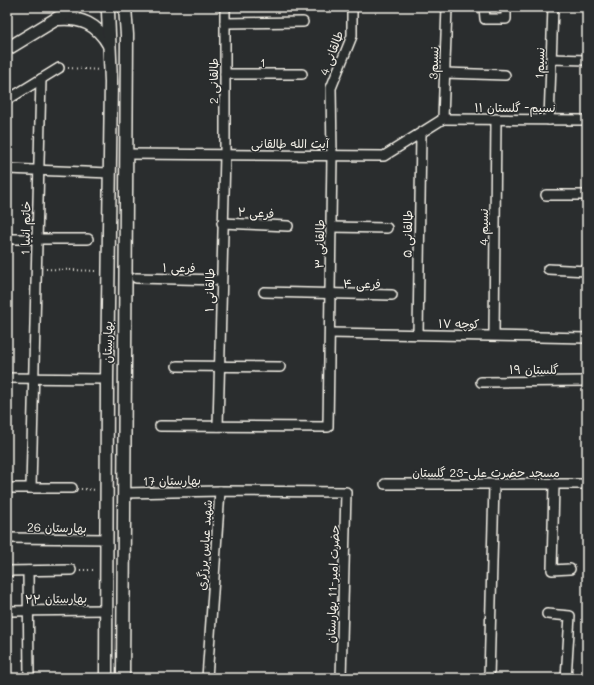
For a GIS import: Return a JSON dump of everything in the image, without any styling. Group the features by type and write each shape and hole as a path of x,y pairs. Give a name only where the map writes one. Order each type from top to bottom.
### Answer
{"street":[{"path":"7,49 76,7"},
{"name":"بهارستان","path":"106,7 108,11 111,70 107,379 108,491 106,678"},
{"name":"بهارستان","path":"123,678 127,35 125,7"},
{"name":"طالقانی 2","path":"225,7 225,155"},
{"name":"طالقانی 4","path":"332,155 331,88 352,36 352,7"},
{"name":"نسیم3","path":"443,119 447,7"},
{"path":"484,7 485,19 506,19 506,7"},
{"name":"نسیم1","path":"549,120 553,7"},
{"path":"57,19 72,18 84,20 97,29 110,47"},
{"path":"225,24 303,22"},
{"path":"551,59 587,60"},
{"path":"7,100 59,68"},
{"path":"445,73 505,75"},
{"name":"1","path":"225,74 302,74"},
{"name":"خاتم انبیا 1","path":"31,488 41,79"},
{"name":"آیت الله طالقانی","path":"126,154 384,156 443,119"},
{"name":"نسیم- گلستان ۱۱","path":"443,119 587,120"},
{"name":"نسیم 4","path":"494,335 496,120"},
{"name":"طالقانی ۵","path":"418,334 421,134"},
{"path":"110,154 126,154"},
{"name":"طالقانی ۱","path":"218,426 222,223 225,155"},
{"name":"طالقانی ۳","path":"218,426 328,427 332,155"},
{"path":"7,169 110,173"},
{"path":"546,194 587,195"},
{"name":"فرعی ۲","path":"222,223 288,226"},
{"path":"331,228 387,228"},
{"path":"7,239 88,239"},
{"path":"548,269 587,271"},
{"name":"فرعی ۱","path":"136,278 221,280"},
{"name":"فرعی ۴","path":"264,292 392,295"},
{"name":"کوچه ۱۷","path":"330,333 587,338"},
{"path":"177,366 280,367"},
{"path":"7,378 125,379"},
{"name":"گلستان ۱۹","path":"481,382 587,381"},
{"path":"160,426 218,426"},
{"name":"مسجد حضرت علی-23 گلستان","path":"385,484 587,484"},
{"path":"554,484 552,570 570,569"},
{"path":"489,678 494,485"},
{"path":"7,488 72,488"},
{"name":"بهارستان 17","path":"125,493 220,491"},
{"name":"شهید عباس برزگری","path":"207,678 220,491 346,492"},
{"name":"حضرت امیر-11 بهارستان","path":"341,678 346,492"},
{"name":"بهارستان 26","path":"7,538 107,539"},
{"path":"7,571 71,570"},
{"path":"28,571 29,678"},
{"path":"106,610 124,610"},
{"name":"بهارستان ۲۲","path":"7,611 106,610"},
{"path":"547,614 570,616 566,678"}],"path":[{"path":"59,68 111,70"},
{"path":"36,269 108,272"},
{"path":"72,488 108,491"},
{"path":"71,570 106,570"}]}
